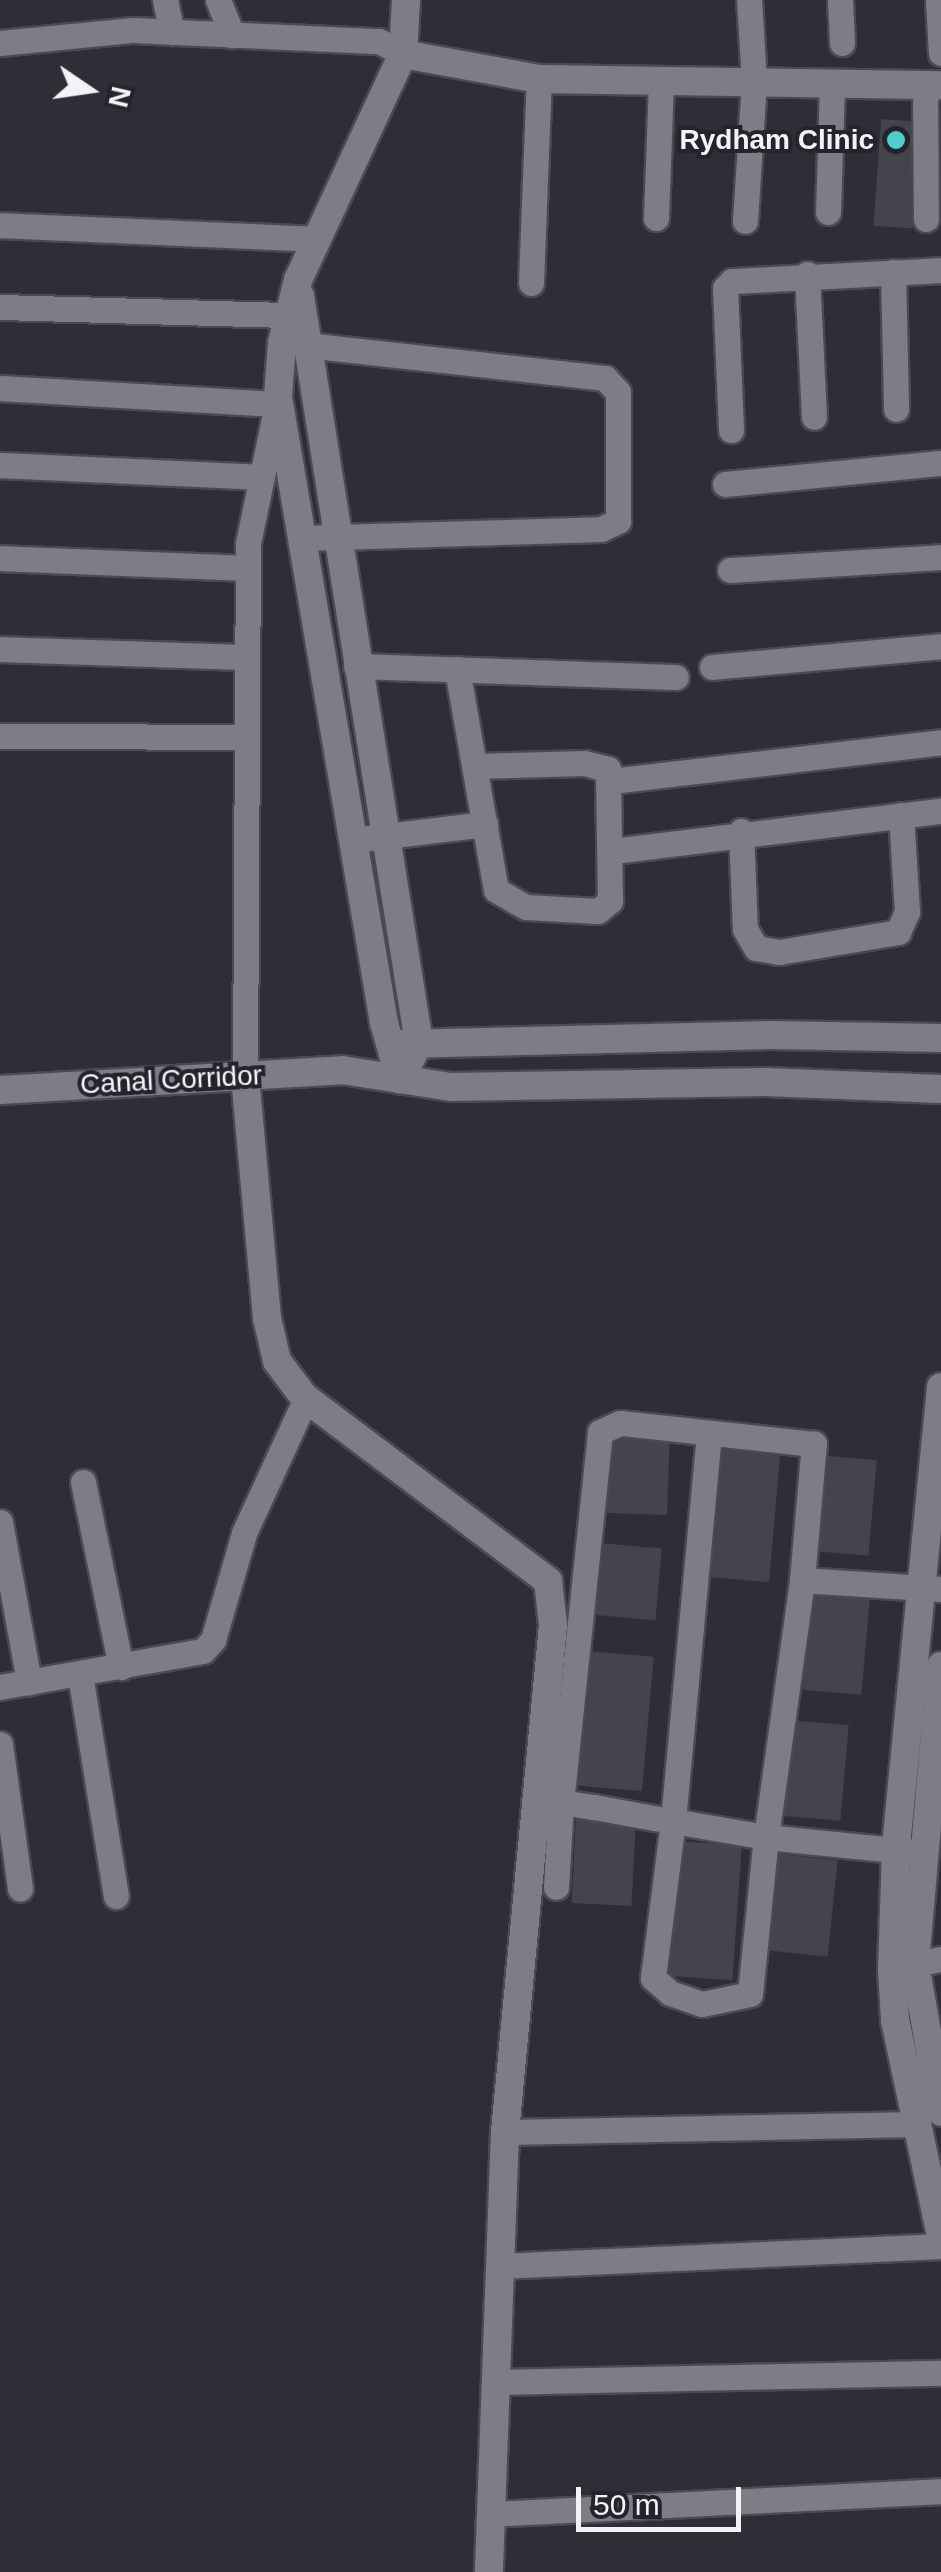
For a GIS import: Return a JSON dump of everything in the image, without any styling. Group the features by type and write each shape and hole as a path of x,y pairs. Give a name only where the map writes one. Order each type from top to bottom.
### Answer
{"street":[{"path":"166,0 172,32"},
{"path":"218,0 232,35"},
{"path":"406,0 403,54 298,280 248,568 245,1076 267,1318 277,1362 306,1398 548,1581 554,1625 505,2132 489,2572"},
{"path":"746,222 754,82 749,0"},
{"path":"840,0 842,43"},
{"path":"938,0 941,53"},
{"path":"0,43 172,32 379,42 403,54 539,79 933,85 926,219"},
{"path":"531,283 539,79"},
{"path":"656,218 662,82"},
{"path":"828,212 832,83"},
{"path":"0,225 318,238"},
{"path":"731,430 725,288 746,276 941,270"},
{"path":"893,272 896,408"},
{"path":"808,274 814,416"},
{"path":"298,280 334,535 419,1044 400,1079"},
{"path":"0,307 289,315"},
{"path":"302,538 612,527 618,521 618,392 605,378 305,345"},
{"path":"0,388 277,400"},
{"path":"277,400 353,840 390,1044 400,1079"},
{"path":"725,484 941,462"},
{"path":"0,465 262,477"},
{"path":"730,570 941,557"},
{"path":"0,558 248,568"},
{"path":"712,667 941,646"},
{"path":"0,650 248,657"},
{"path":"356,666 676,676"},
{"path":"457,670 484,824 496,890 526,907 598,910 610,902 611,781 600,764 474,766"},
{"path":"0,736 247,736"},
{"path":"611,781 941,742"},
{"path":"613,852 741,831 941,811"},
{"path":"741,831 745,929 756,948 779,952 898,932 906,912 900,815"},
{"path":"353,840 484,824"},
{"path":"342,1070 390,1044 772,1035 941,1038"},
{"path":"342,1070 451,1087 765,1082 941,1089"},
{"name":"Canal Corridor","path":"0,1090 342,1070"},
{"path":"941,1387 932,1589 908,1851 941,2237"},
{"path":"0,1687 202,1651 213,1640 231,1564 306,1398"},
{"path":"556,1887 560,1802 600,1432 620,1423 814,1444 802,1580 766,1837 750,1994 702,2004 670,1993 653,1978 673,1821 709,1433"},
{"path":"84,1482 121,1667"},
{"path":"0,1522 28,1682"},
{"path":"802,1580 932,1589"},
{"path":"908,1851 941,1666"},
{"path":"80,1674 116,1896"},
{"path":"0,1744 20,1889"},
{"path":"560,1802 766,1837 908,1851"},
{"path":"917,1975 938,2080 929,2118"},
{"path":"505,2132 929,2118"},
{"path":"500,2266 941,2246"},
{"path":"496,2382 941,2373"},
{"path":"491,2514 941,2491"}],"building":[{"path":"881,119 920,122 912,228 874,226"},
{"path":"610,1429 670,1431 667,1515 607,1513"},
{"path":"715,1442 781,1448 769,1582 703,1576"},
{"path":"818,1455 877,1460 868,1556 810,1551"},
{"path":"599,1543 662,1548 655,1620 593,1615"},
{"path":"811,1594 870,1599 861,1695 803,1690"},
{"path":"588,1651 654,1657 642,1791 576,1785"},
{"path":"790,1720 849,1725 840,1821 782,1816"},
{"path":"576,1819 636,1822 632,1906 572,1903"},
{"path":"677,1841 742,1846 732,1980 668,1976"},
{"path":"779,1854 838,1860 828,1957 769,1950"}],"place":[{"name":"Rydham Clinic","path":"896,140"}]}
